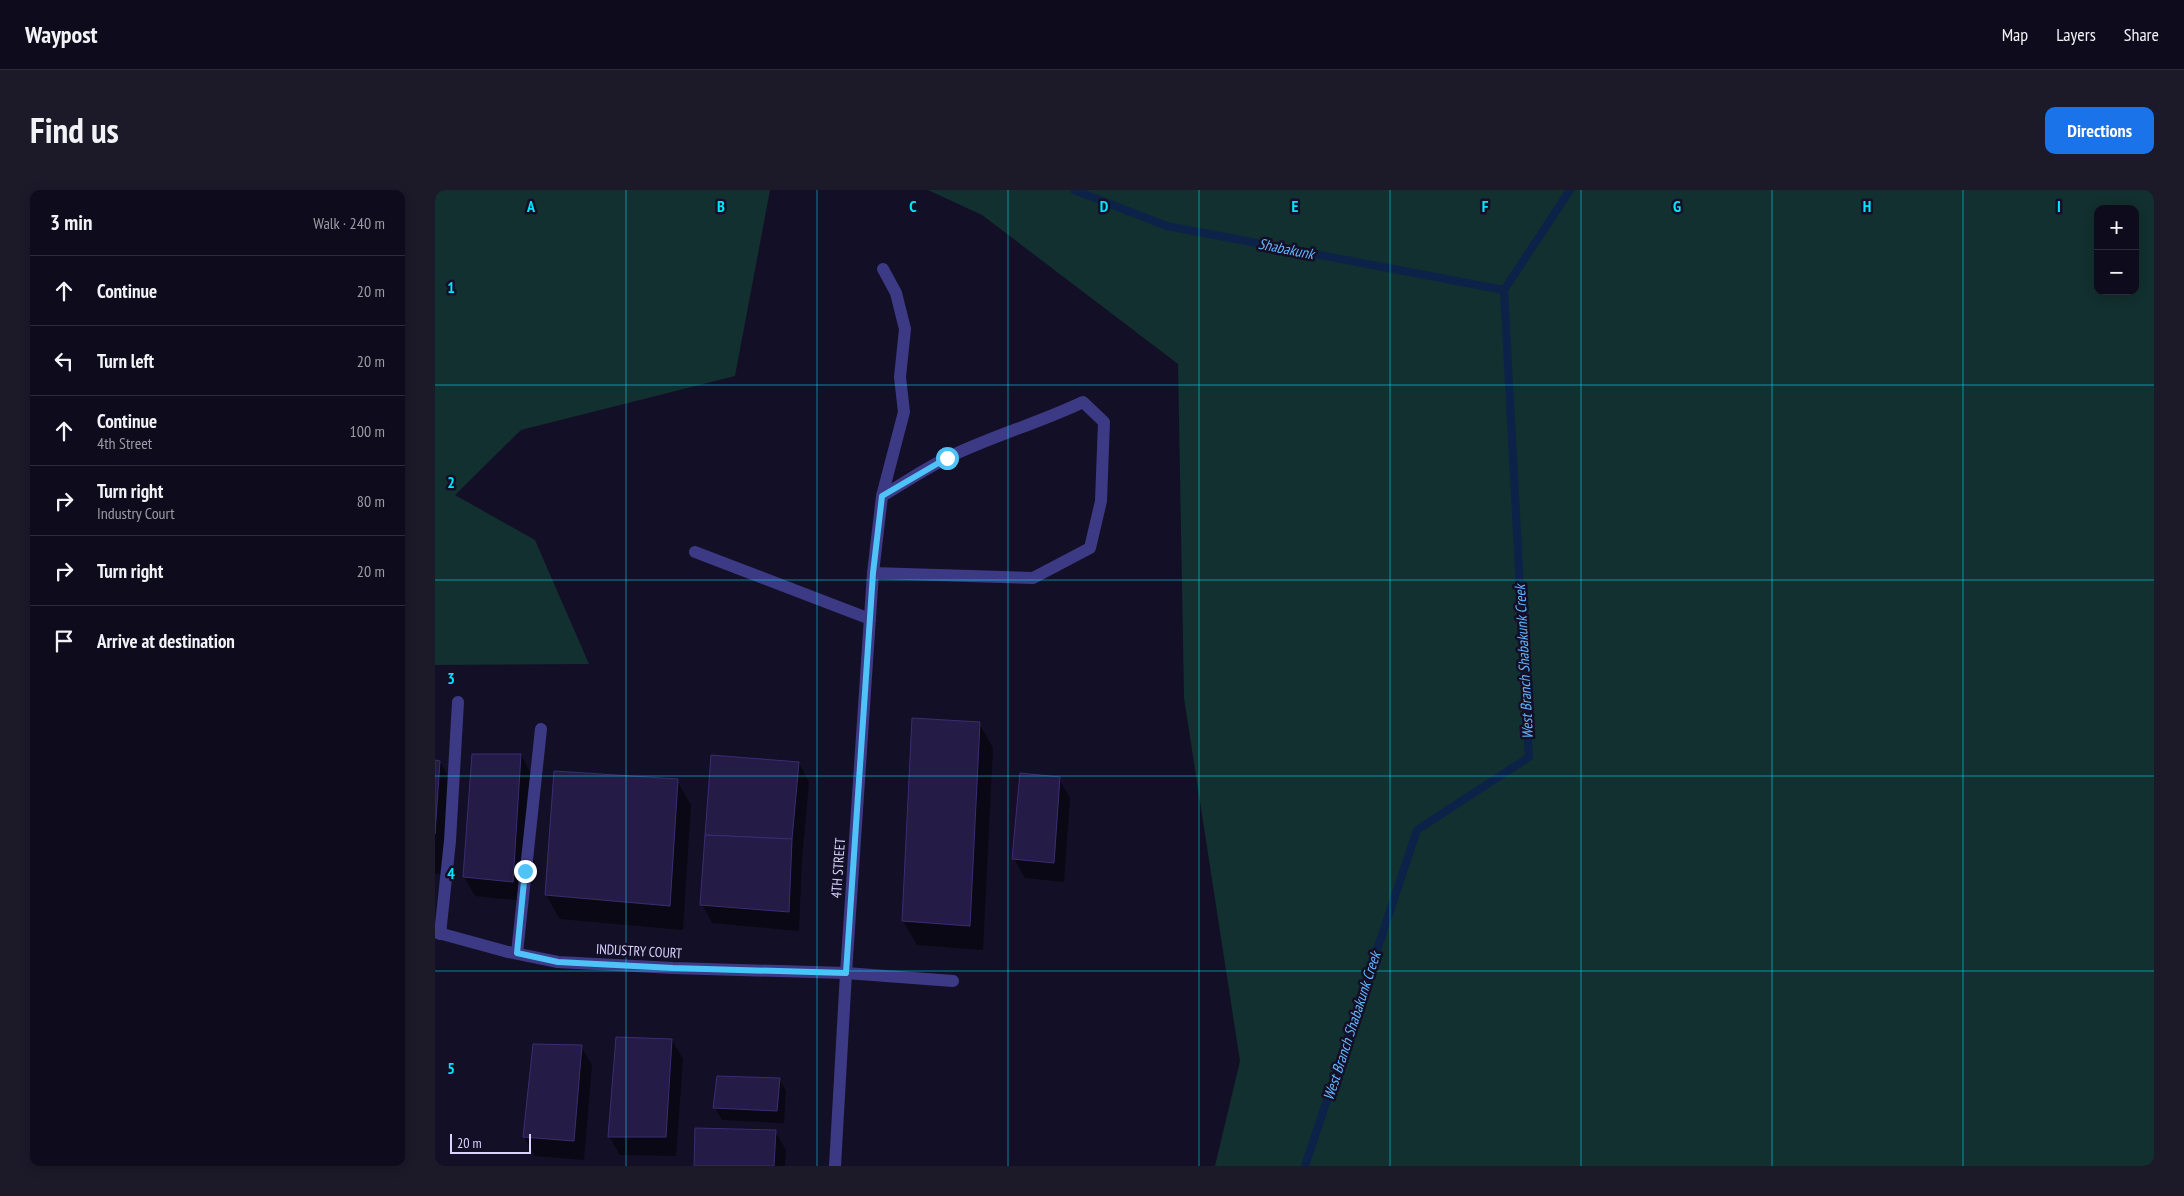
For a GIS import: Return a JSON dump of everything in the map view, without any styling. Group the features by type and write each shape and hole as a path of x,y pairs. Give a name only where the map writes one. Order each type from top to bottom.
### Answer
{"street":[{"name":"4TH STREET","path":"835,1166 873,573 882,496 904,412 900,377 905,329 897,293 883,268"},
{"path":"873,573 1033,578 1090,548 1101,501 1104,422 1083,402 1047,419 995,437 947,458 882,496"},
{"path":"695,552 870,619"},
{"path":"437,933 450,841 458,702"},
{"path":"517,953 541,729"},
{"name":"INDUSTRY COURT","path":"437,933 558,962 673,968 846,973 953,981"}],"green space":[{"path":"435,190 770,190 735,376 521,430 455,495 535,540 589,664 435,665"},
{"path":"928,190 2154,190 2154,1166 1215,1166 1240,1061 1184,698 1178,364 982,215"}],"building":[{"path":"912,718 980,722 970,926 902,921"},
{"path":"472,754 521,754 513,882 463,877"},
{"path":"711,755 799,762 792,839 705,835"},
{"path":"435,760 440,761 435,834"},
{"path":"554,771 678,779 670,906 545,895"},
{"path":"1020,773 1060,777 1054,863 1012,859"},
{"path":"705,835 792,839 789,912 700,905"},
{"path":"616,1037 672,1039 666,1137 608,1137"},
{"path":"533,1044 582,1045 574,1141 523,1137"},
{"path":"717,1076 780,1078 777,1111 713,1108"},
{"path":"695,1128 776,1130 774,1166 694,1166"}],"waterway":[{"name":"Shabakunk","path":"1074,190 1167,226 1504,290"},
{"path":"1504,290 1570,190"},
{"name":"West Branch Shabakunk Creek","path":"1305,1166 1417,830 1529,757 1504,290"}],"route":[{"path":"525,871 517,953 558,962 673,968 846,973 873,573 882,496 947,458"}]}
